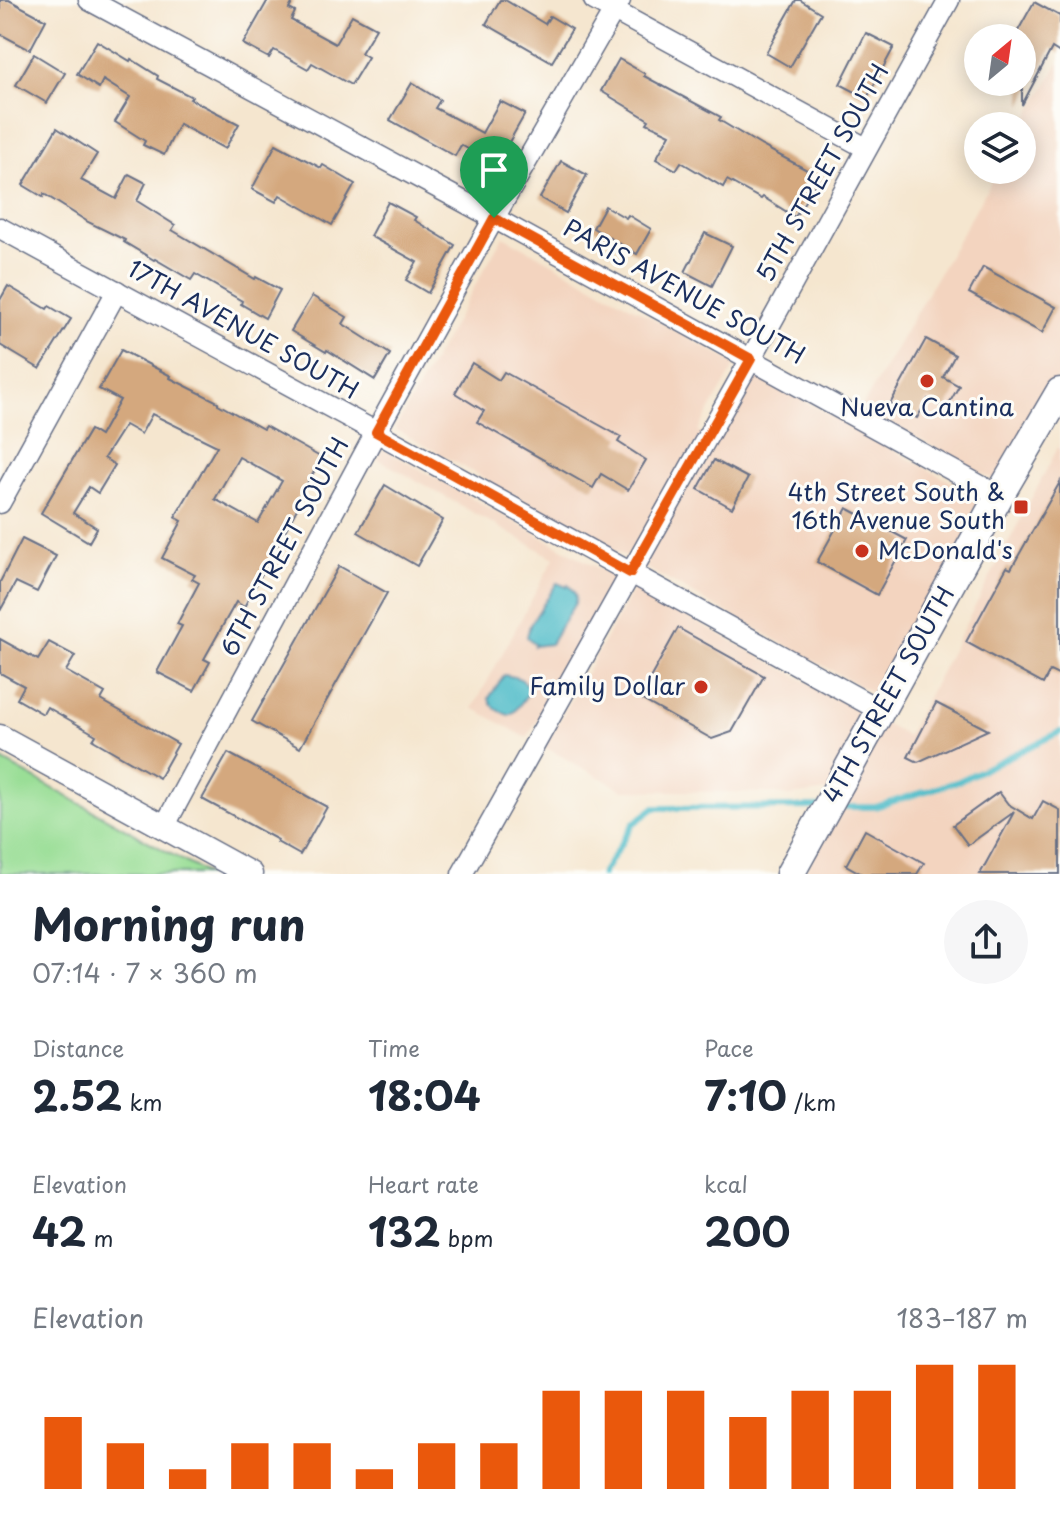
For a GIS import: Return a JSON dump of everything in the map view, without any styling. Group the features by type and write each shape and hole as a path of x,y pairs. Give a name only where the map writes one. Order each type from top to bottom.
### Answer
{"main road":[{"name":"4TH STREET SOUTH","path":"790,874 1060,392"}],"street":[{"name":"PARIS AVENUE SOUTH","path":"89,0 494,218 999,496"},
{"path":"594,0 617,6 866,148"},
{"name":"5TH STREET SOUTH","path":"462,874 949,0"},
{"name":"6TH STREET SOUTH","path":"164,827 494,218 617,6"},
{"name":"17TH AVENUE SOUTH","path":"0,228 881,711"},
{"path":"0,503 117,291"},
{"path":"0,737 250,874"}],"shaded area":[{"path":"1060,61 1060,372 996,481 862,407 990,184 1036,184 1036,112 1031,112"},
{"path":"503,236 736,364 698,431 715,441 754,373 985,501 878,696 395,429"},
{"path":"1060,444 1060,874 804,874 853,788 790,796 623,790 545,747 634,588 907,736"},
{"path":"383,449 616,578 527,738 473,708 554,558 378,459"}],"green space":[{"path":"0,759 207,874 0,874"}],"water":[{"path":"557,583 572,589 575,603 550,644 534,646 527,637 530,625"},
{"path":"504,675 523,681 529,692 509,715 496,709 489,698"}],"building":[{"path":"0,0 9,0 46,20 30,50 0,34"},
{"path":"268,0 294,0 289,9 295,12 291,20 335,44 352,15 376,28 361,53 368,57 351,85 312,63 308,69 274,50 269,58 243,44"},
{"path":"500,0 545,24 550,16 572,29 552,62 486,24"},
{"path":"796,0 821,13 790,67 766,53"},
{"path":"1034,2 1060,16 1060,53 1052,48 1036,78 1036,24 1022,24"},
{"path":"866,33 894,47 867,98 840,84"},
{"path":"97,41 192,97 190,99 239,124 225,149 179,124 164,155 143,145 145,141 115,122 130,97 103,80 99,88 77,74"},
{"path":"34,54 65,73 47,103 16,85"},
{"path":"619,59 644,76 721,117 719,120 762,146 820,177 795,217 727,180 723,187 681,162 676,170 656,159 670,134 647,123 649,120 601,91"},
{"path":"412,83 440,100 435,108 482,133 500,101 525,114 496,165 461,145 455,156 390,120"},
{"path":"57,128 97,154 81,180 116,199 129,174 146,183 137,201 175,225 172,230 255,279 280,290 265,318 195,274 191,280 44,194 43,197 23,185"},
{"path":"276,144 321,168 323,165 355,184 332,225 280,195 276,202 252,189"},
{"path":"561,161 587,175 566,213 540,198"},
{"path":"388,202 416,217 414,220 455,245 428,293 406,280 417,262 370,236"},
{"path":"605,206 651,229 637,254 593,228"},
{"path":"705,233 732,246 712,286 685,272"},
{"path":"983,267 1056,307 1042,333 969,293"},
{"path":"8,286 71,319 40,369 0,345 0,300"},
{"path":"312,296 347,317 343,324 390,354 375,380 291,331"},
{"name":"Nueva Cantina","path":"926,339 955,355 943,377 959,386 946,409 928,399 917,418 890,404"},
{"path":"121,350 322,458 295,504 298,507 244,607 236,602 204,659 210,662 194,691 157,672 182,626 177,624 199,583 192,579 195,575 162,558 182,521 175,517 217,446 152,414 141,434 125,425 104,458 115,465 98,493 89,487 73,513 97,528 89,542 41,513 90,430 100,436 120,400 99,389","holes":["239,457 282,481 258,523 215,499"]},
{"path":"472,363 499,380 504,372 621,437 618,442 646,460 628,490 601,474 593,488 477,422 484,411 455,393"},
{"path":"714,460 748,478 732,508 698,489"},
{"path":"1060,482 1060,676 1050,671 1043,684 966,642 1007,567 1011,569"},
{"path":"385,485 443,520 417,566 358,532"},
{"name":"McDonald's","path":"847,508 907,540 877,595 817,562"},
{"path":"22,539 56,556 37,592 16,582 0,611 0,582"},
{"path":"339,566 387,593 300,748 252,721"},
{"name":"Family Dollar","path":"678,628 764,676 732,732 712,739 639,698"},
{"path":"0,639 38,660 49,642 75,656 66,671 105,693 101,700 178,744 159,778 93,740 96,735 47,707 43,714 17,699 24,686 0,673"},
{"path":"936,703 988,730 918,762 908,757"},
{"path":"228,753 327,807 300,855 202,799"},
{"path":"999,792 1008,804 1033,819 1043,801 1060,810 1060,874 980,874 1014,812 968,845 953,825"},
{"path":"865,830 924,863 917,874 862,874 846,865"}],"waterway":[{"path":"837,807 875,807 959,781 1060,732"},
{"path":"602,874 634,823 654,808 818,807"}],"place":[{"name":"Nueva Cantina","path":"927,381"},
{"name":"4th Street South & 16th Avenue South","path":"1021,507"},
{"name":"McDonald's","path":"862,551"},
{"name":"Family Dollar","path":"701,687"}],"route":[{"path":"494,218 751,359 630,573 376,432 494,218"}]}
